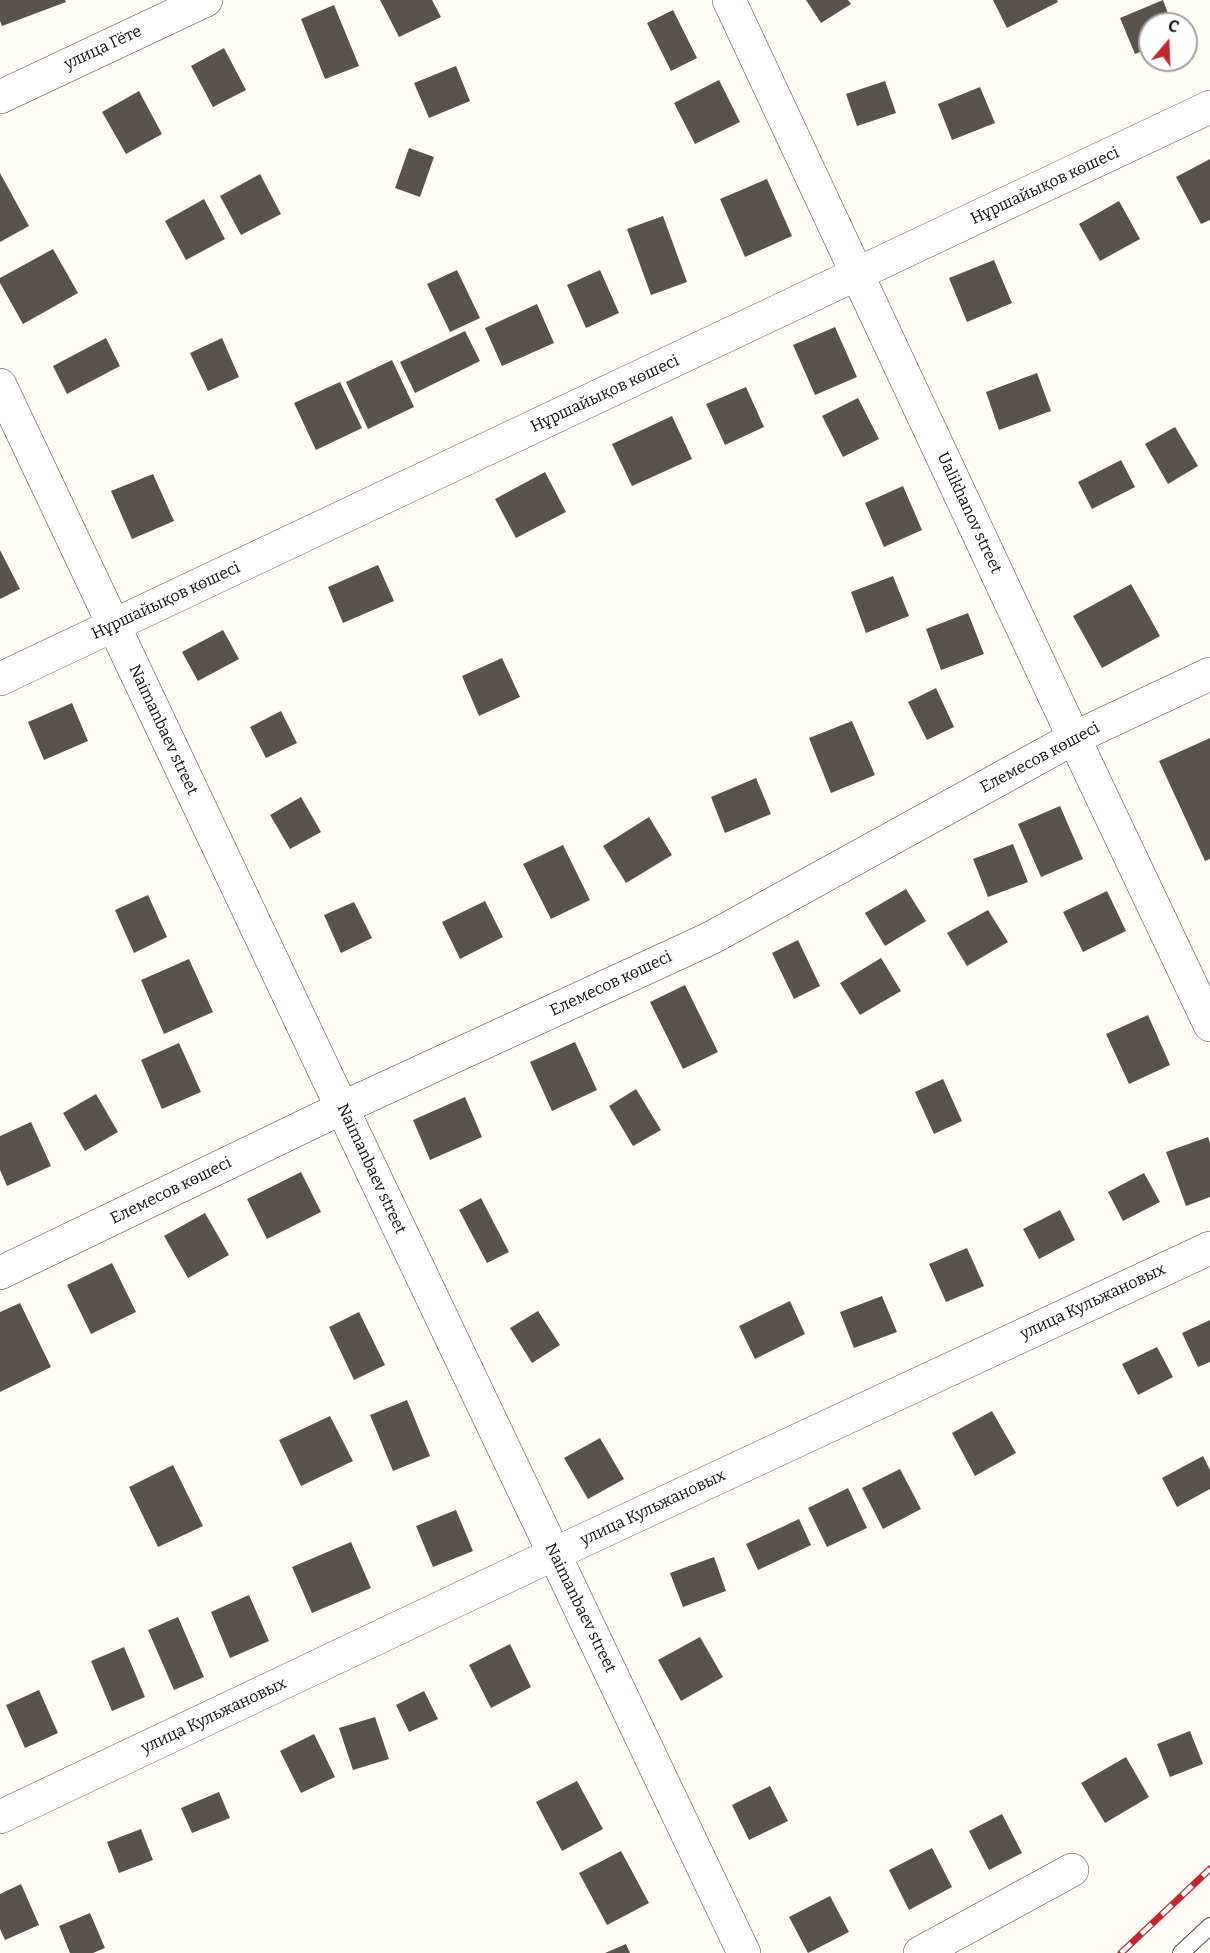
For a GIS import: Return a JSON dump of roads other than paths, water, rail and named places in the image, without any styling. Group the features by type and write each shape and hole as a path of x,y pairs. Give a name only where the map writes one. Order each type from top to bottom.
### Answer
{"street":[{"name":"улица Гёте","path":"0,97 206,0"},
{"name":"Ualikhanov street","path":"729,0 1210,1025"},
{"name":"Нұршайықов көшесі","path":"0,679 1210,107"},
{"name":"Naimanbaev street","path":"0,385 744,1953"},
{"name":"Елемесов көшесі","path":"0,1273 342,1108 711,938 1074,738 1210,674"},
{"name":"улица Кульжановых","path":"0,1817 554,1554 1210,1248"},
{"path":"920,1953 1072,1870"}],"lane":[{"path":"1181,1953 1210,1926"}],"railway":[{"path":"1121,1953 1210,1869"}]}
